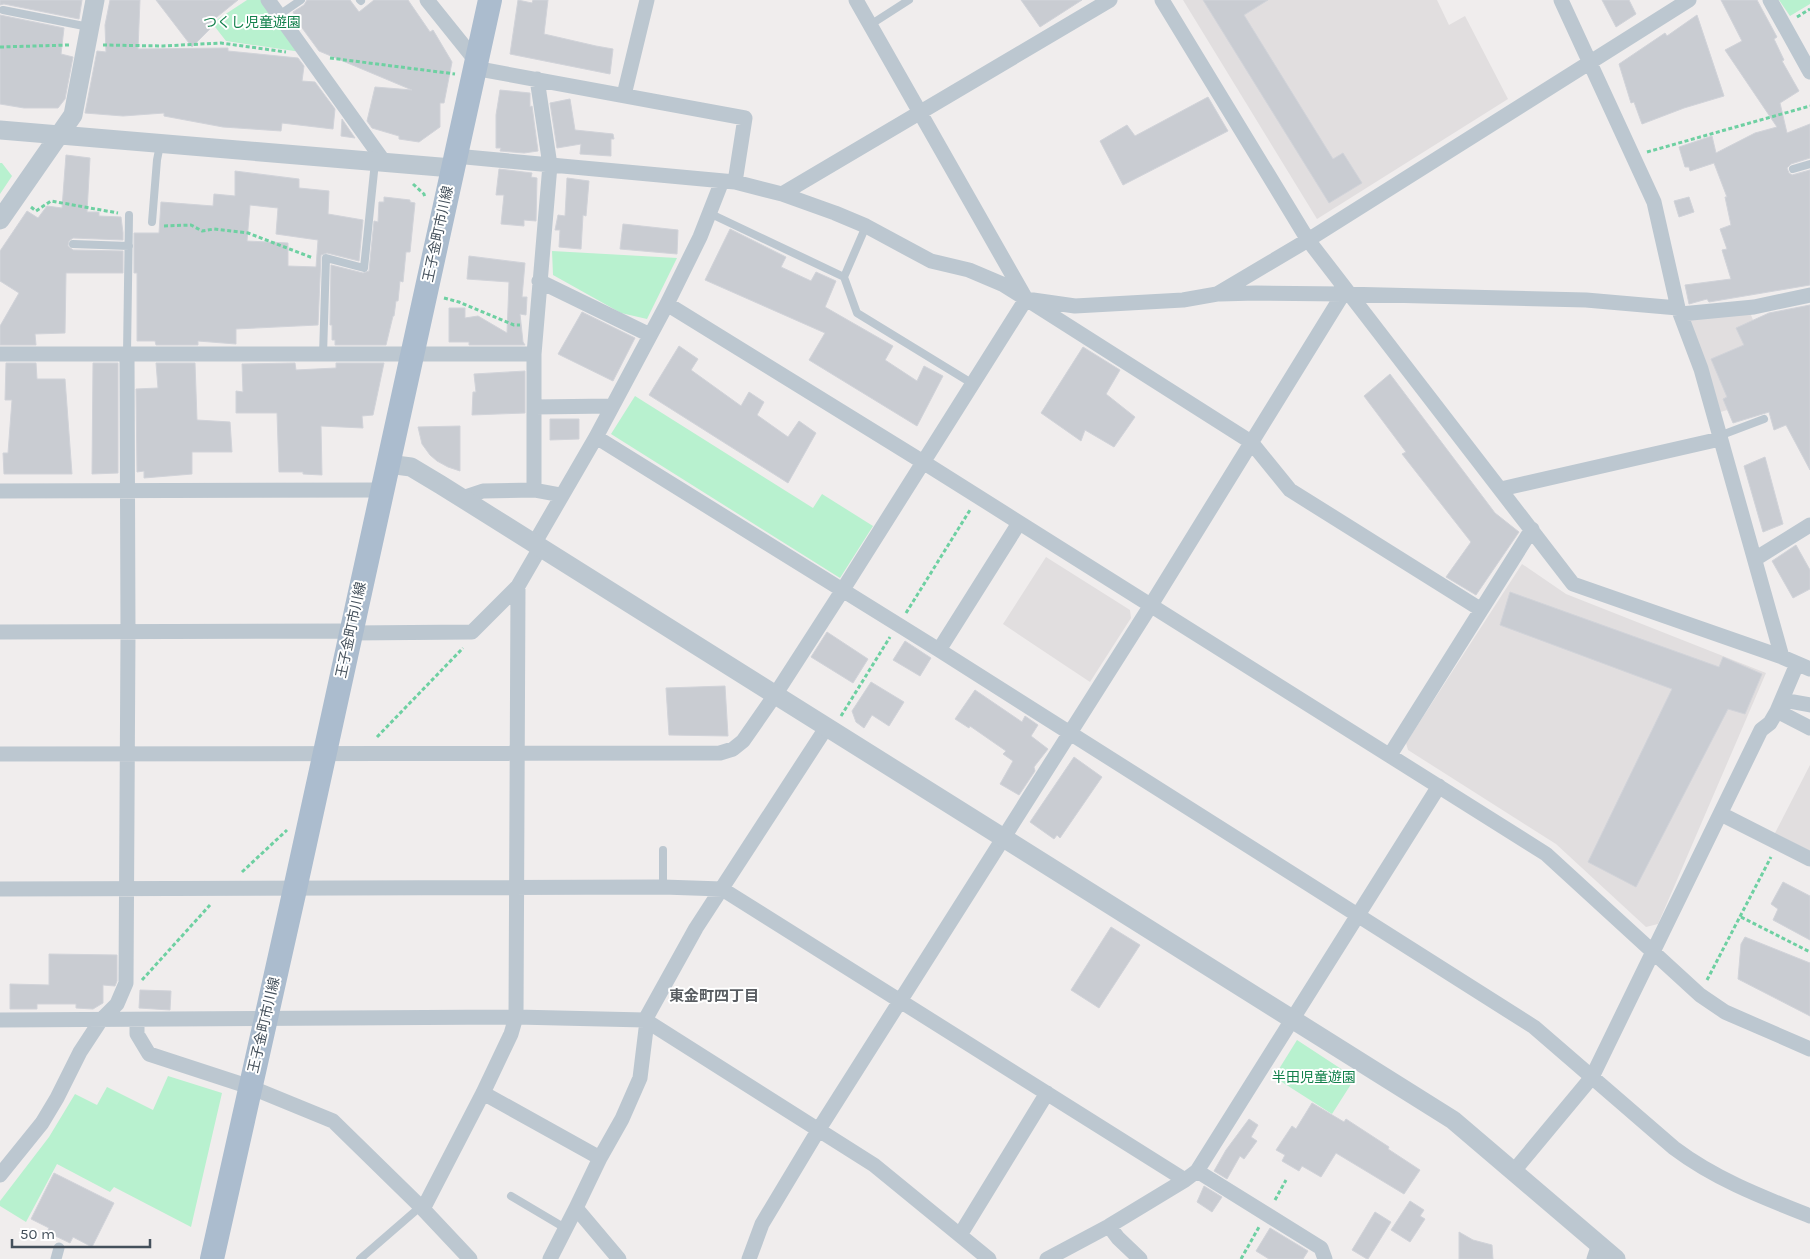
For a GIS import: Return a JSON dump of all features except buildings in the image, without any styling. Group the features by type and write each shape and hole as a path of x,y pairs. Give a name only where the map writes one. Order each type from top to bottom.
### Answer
{"main road":[{"name":"王子金町市川線","path":"212,1259 490,0"}],"street":[{"path":"0,220 73,115 95,0"},
{"path":"268,0 308,55 380,162"},
{"path":"0,632 472,632 518,586 561,495 596,437 667,304 700,237 709,213 728,181 745,118 474,68 427,0"},
{"path":"624,95 647,0"},
{"path":"856,0 1026,299"},
{"path":"782,194 1110,0"},
{"path":"1162,0 1308,240 1346,294 1501,488 1574,584 1804,666 1770,723 1761,730 1592,1077 1513,1172"},
{"path":"1561,0 1588,63 1654,202 1680,311 1701,368 1782,657"},
{"path":"1217,294 1308,240 1689,0"},
{"path":"1770,0 1810,72"},
{"path":"534,490 534,354 550,165 536,79"},
{"path":"0,130 380,162 550,165 728,181 782,194 866,226 931,261 969,270 1002,284 1251,442 1290,490 1480,609"},
{"path":"539,281 650,335"},
{"path":"1026,299 1076,306 1183,300 1217,294 1346,294 1586,300 1680,311 1754,307 1810,295"},
{"path":"749,1259 762,1224 819,1129 1346,294"},
{"path":"0,754 325,752 362,754 720,753 733,749 743,741 775,695 1026,299"},
{"path":"667,304 1390,754 1546,854 1653,954 1724,1012 1810,1048"},
{"path":"0,354 534,354"},
{"path":"0,1175 42,1123 80,1052 101,1020 117,1004 126,983 127,354"},
{"path":"535,407 611,406"},
{"path":"596,437 939,650 1534,1027 1693,1163 1735,1185 1810,1216"},
{"path":"1501,488 1720,438"},
{"path":"388,464 411,468 462,498 1453,1120 1513,1172 1597,1252 1616,1259"},
{"path":"0,491 382,490"},
{"path":"462,498 483,491 534,490 561,495"},
{"path":"939,650 1019,523"},
{"path":"1755,559 1810,525"},
{"path":"1390,754 1532,529"},
{"path":"422,1208 483,1093 511,1034 516,1017 518,586"},
{"path":"1780,705 1810,704"},
{"path":"1780,705 1810,728"},
{"path":"550,1259 600,1158 622,1119 640,1078 646,1021 696,928 826,728"},
{"path":"1048,1259 1108,1226 1197,1171 1439,786"},
{"path":"1721,814 1810,859"},
{"path":"0,889 722,888 1185,1180"},
{"path":"0,1020 516,1017 646,1021 874,1165 989,1259"},
{"path":"137,1020 137,1034 149,1054 250,1087 333,1121 422,1208 470,1259"},
{"path":"483,1093 600,1158"},
{"path":"960,1235 1047,1093"},
{"path":"1197,1171 1321,1248 1325,1259"},
{"path":"576,1208 619,1259"},
{"path":"1108,1226 1140,1259"}],"lane":[{"path":"279,15 301,0"},
{"path":"870,25 909,0"},
{"path":"4,10 88,36"},
{"path":"152,222 157,160 161,143"},
{"path":"323,354 326,258 364,268 380,162"},
{"path":"1793,169 1810,164"},
{"path":"709,213 844,277"},
{"path":"127,354 129,215"},
{"path":"866,226 844,277 857,313 973,384"},
{"path":"73,244 129,246"},
{"path":"1720,438 1764,419"},
{"path":"663,850 663,887"},
{"path":"511,1196 565,1228"},
{"path":"360,1259 422,1208"}],"path":[{"path":"0,47 88,36 164,46 221,43 308,55 474,68"},
{"path":"1633,156 1810,106"},
{"path":"407,181 424,194 427,202"},
{"path":"25,203 36,211 51,201 129,215"},
{"path":"152,222 159,226 191,225 202,231 214,229 248,233 326,263"},
{"path":"443,298 459,302 514,325 536,325"},
{"path":"362,754 471,639 472,632"},
{"path":"141,981 226,889 290,827"},
{"path":"1700,994 1778,843"},
{"path":"1741,917 1810,952"}],"shaded area":[{"path":"1183,0 1437,0 1449,25 1465,16 1508,99 1317,219"},
{"path":"1749,310 1783,394 1717,413 1686,317"},
{"path":"1046,557 1130,610 1131,618 1090,682 1003,624"},
{"path":"1522,564 1566,594 1766,673 1658,924 1646,927 1556,844 1408,750 1406,743"},
{"path":"1810,765 1810,854 1774,835"}],"green space":[{"name":"つくし児童遊園","path":"247,0 263,0 301,52 226,41 212,23"},
{"path":"1779,0 1810,0 1810,4 1790,16"},
{"path":"0,163 12,176 0,194"},
{"path":"552,251 677,258 647,319 621,313 553,275"},
{"path":"635,396 813,508 822,494 873,526 840,578 611,434"},
{"name":"半田児童遊園","path":"1297,1040 1355,1078 1332,1114 1274,1077"},
{"path":"168,1076 222,1093 191,1227 114,1187 110,1192 57,1164 26,1222 0,1206 0,1201 49,1137 75,1094 97,1105 107,1087 153,1110"}],"district":[{"name":"東金町四丁目","path":"714,996"}]}
